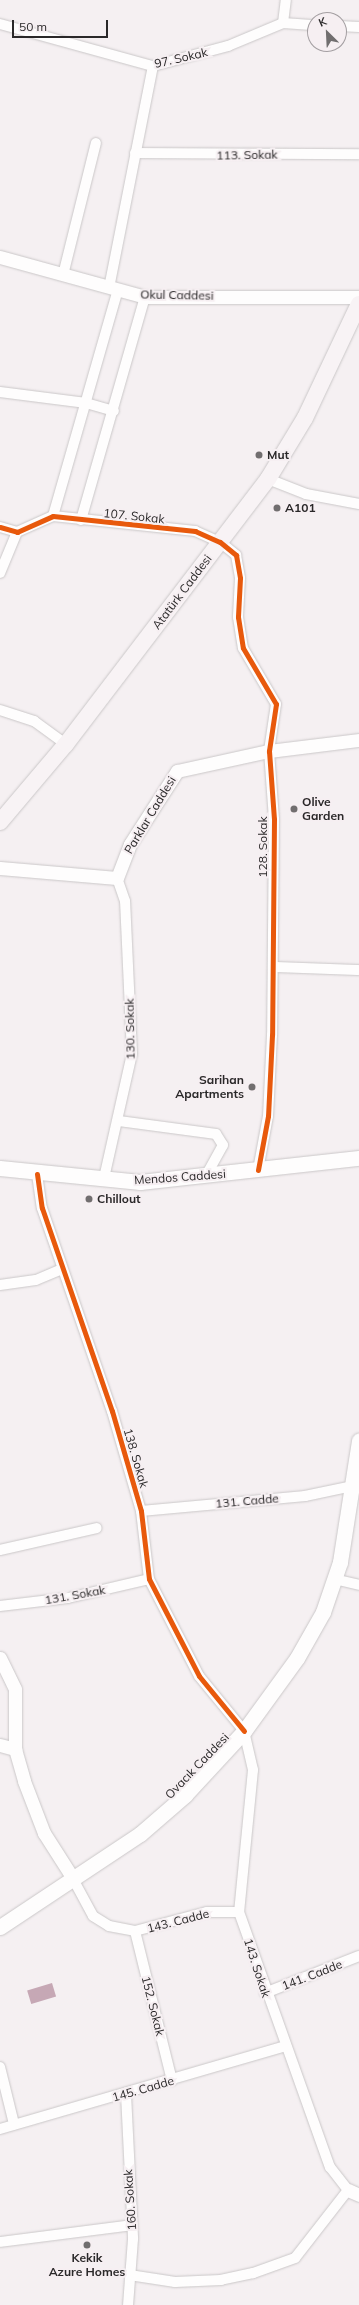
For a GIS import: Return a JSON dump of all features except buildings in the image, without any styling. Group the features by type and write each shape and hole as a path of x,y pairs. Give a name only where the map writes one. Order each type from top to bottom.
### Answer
{"main road":[{"name":"Atatürk Caddesi","path":"0,822 66,744 268,479 306,418 359,304"},
{"name":"Mendos Caddesi","path":"0,1168 36,1174 104,1178 140,1182 206,1176 359,1158"},
{"name":"Ovacık Caddesi","path":"0,1927 72,1877 140,1834 184,1795 244,1731 297,1658 323,1612 334,1579 352,1486 359,1440"}],"street":[{"path":"283,22 286,0"},
{"name":"97. Sokak","path":"0,24 153,66 228,46 283,22 307,24"},
{"path":"347,26 359,27"},
{"path":"0,527 17,532 53,516 86,403 113,289 135,153 153,66"},
{"path":"63,275 96,143"},
{"name":"113. Sokak","path":"135,153 359,154"},
{"name":"Okul Caddesi","path":"0,257 145,297 359,297"},
{"path":"81,520 114,411 145,297"},
{"path":"0,392 86,403 114,411"},
{"path":"268,479 306,494 359,504"},
{"name":"107. Sokak","path":"53,516 195,531 220,542"},
{"path":"0,573 17,532"},
{"name":"128. Sokak","path":"220,542 236,556 240,578 238,617 244,648 276,704 269,751 274,819 274,967 268,1116 258,1170"},
{"path":"0,710 34,721 66,744"},
{"name":"Parklar Caddesi","path":"117,878 130,844 177,771 269,751 359,740"},
{"path":"0,868 117,878"},
{"name":"130. Sokak","path":"104,1178 119,1121 132,1054 125,901 117,878"},
{"path":"274,967 359,970"},
{"path":"119,1121 216,1134 223,1145 206,1176"},
{"name":"138. Sokak","path":"36,1174 42,1208 112,1410 140,1511 149,1579 199,1676 244,1731"},
{"path":"0,1285 36,1280 62,1269"},
{"name":"131. Cadde","path":"140,1511 305,1496 352,1486"},
{"path":"0,1550 97,1528"},
{"name":"131. Sokak","path":"0,1606 68,1598 149,1579"},
{"path":"334,1579 359,1585"},
{"path":"0,1658 15,1689 16,1749 44,1833 72,1877"},
{"name":"143. Sokak","path":"244,1731 253,1770 239,1912 265,1993 330,2167 353,2192"},
{"path":"0,1745 16,1749"},
{"name":"143. Cadde","path":"72,1877 93,1916 109,1926 135,1931 207,1912 239,1912"},
{"name":"152. Sokak","path":"135,1931 172,2081"},
{"name":"141. Cadde","path":"265,1993 359,1956"},
{"name":"145. Cadde","path":"0,2129 172,2081 286,2046"},
{"path":"0,2067 14,2124"},
{"name":"160. Sokak","path":"126,2094 132,2225 128,2305"},
{"path":"130,2275 176,2282 220,2280 253,2273 295,2258 353,2192"},
{"path":"0,2242 132,2225"}],"shaded area":[{"path":"52,1983 56,1996 31,2004 27,1991"}],"cycle path":[{"path":"0,527 17,532 53,516 195,531 220,542 236,555 240,578 238,617 243,648 276,704 269,751 274,819 272,1035 268,1116 258,1170"},
{"path":"37,1174 42,1208 112,1411 141,1511 149,1579 199,1676 244,1731"}],"place":[{"name":"Mut","path":"259,455"},
{"name":"A101","path":"277,508"},
{"name":"Olive Garden","path":"294,809"},
{"name":"Sarihan Apartments","path":"252,1087"},
{"name":"Chillout","path":"89,1199"},
{"name":"Kekik Azure Homes","path":"87,2245"}]}
